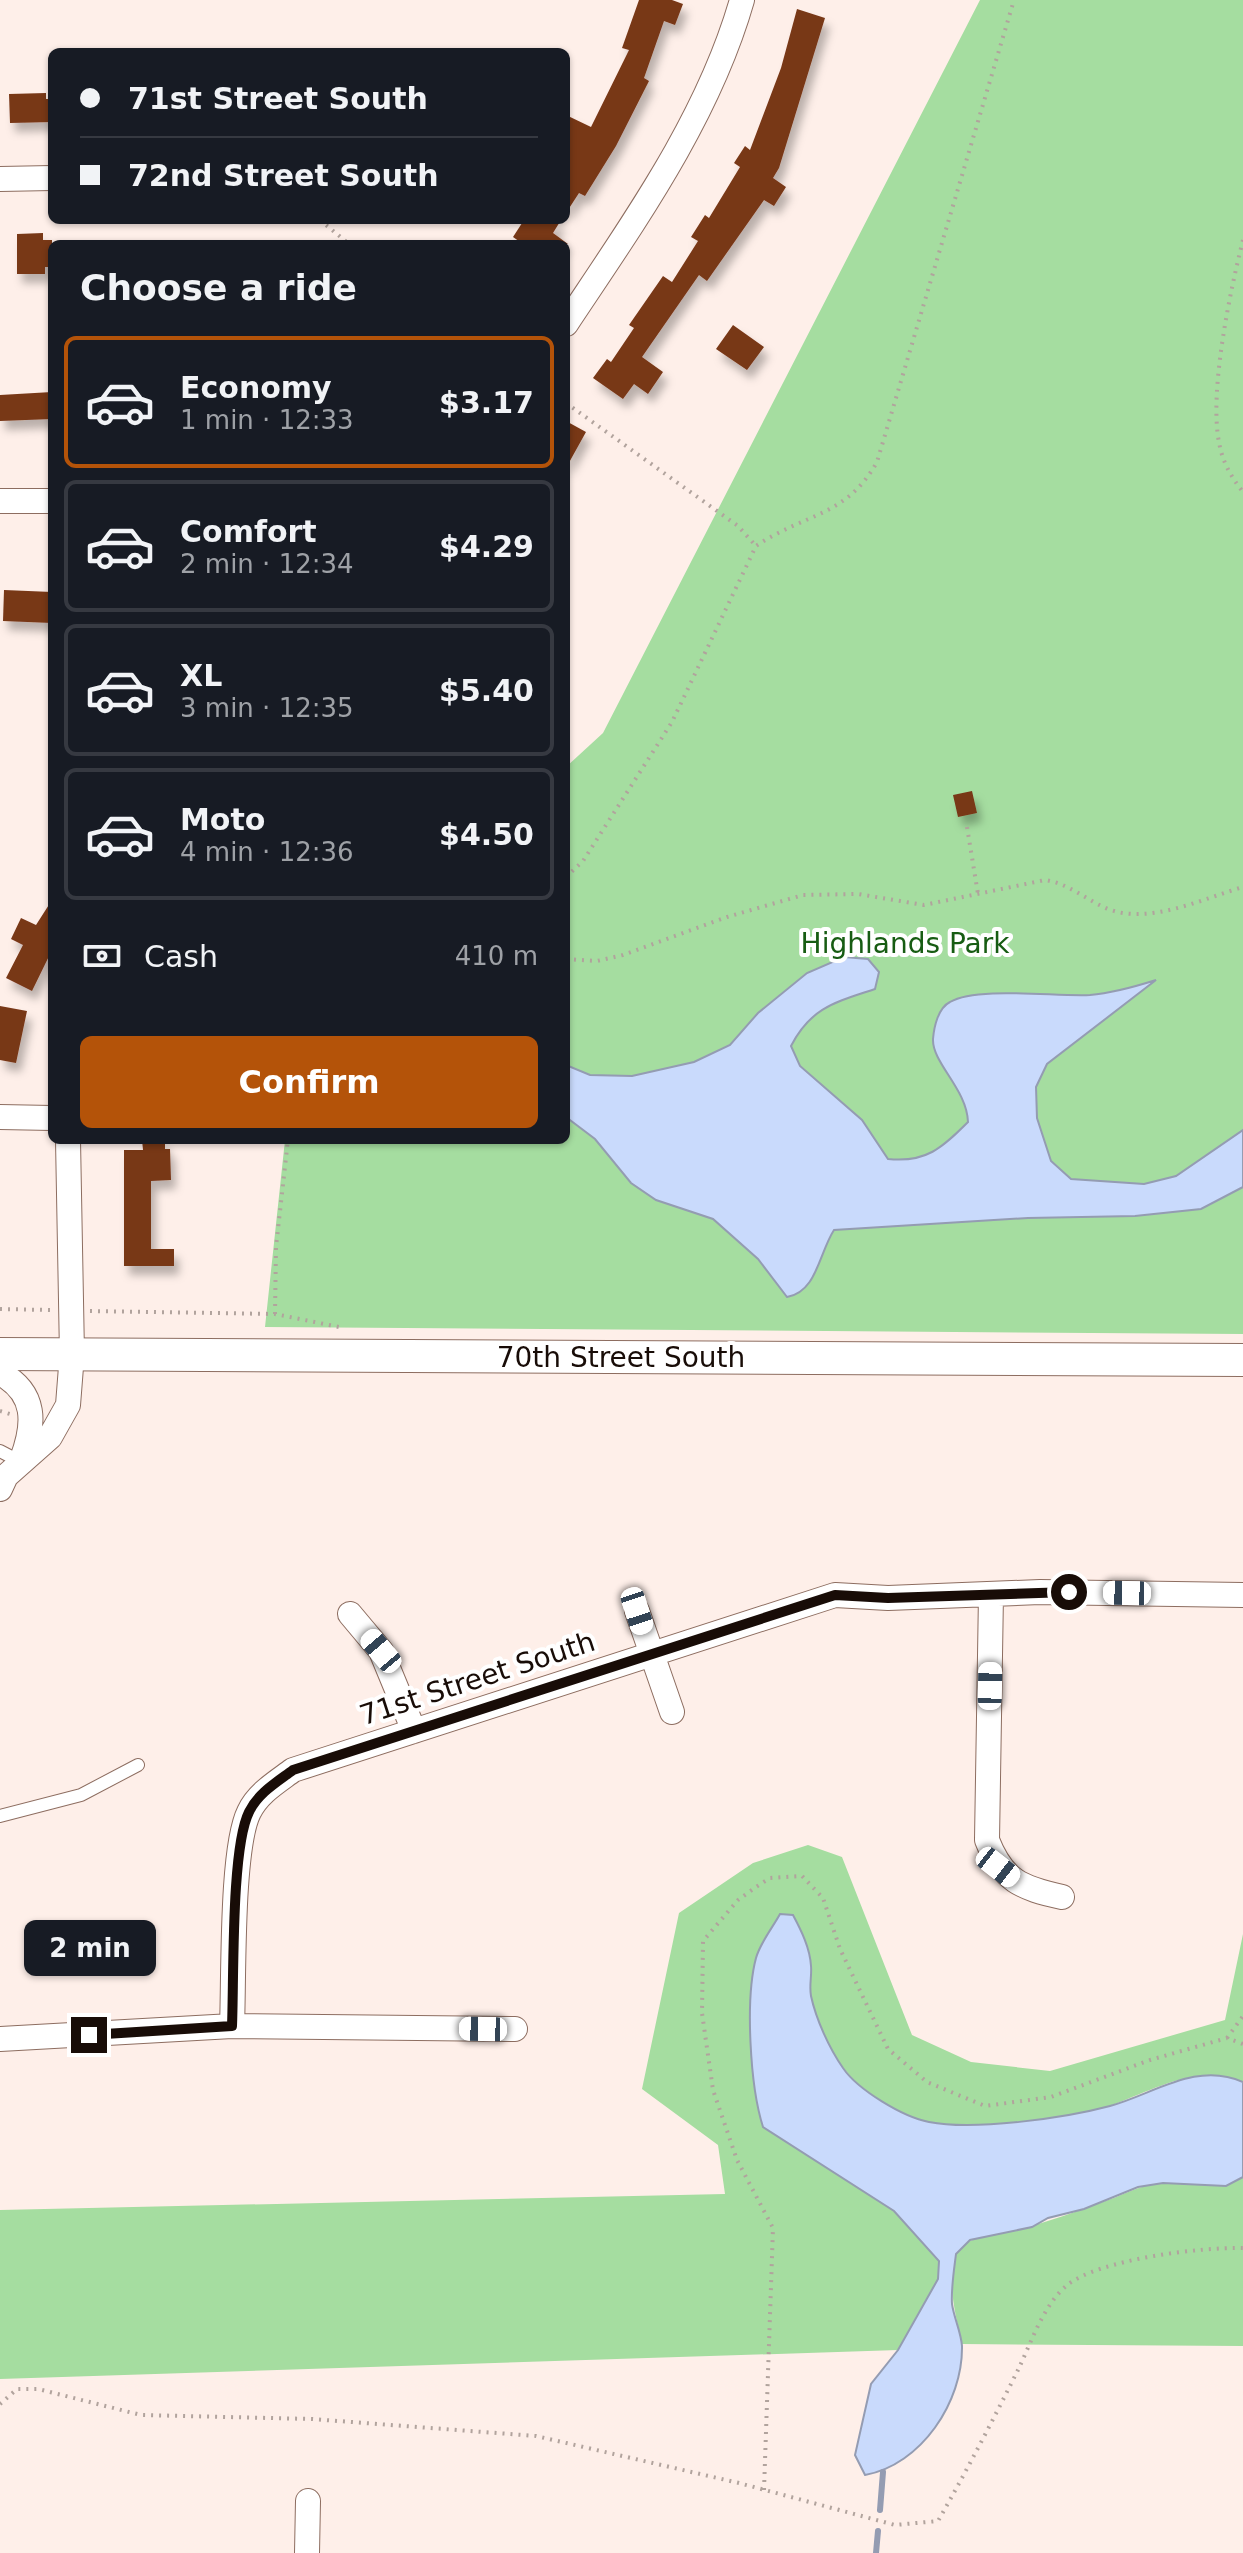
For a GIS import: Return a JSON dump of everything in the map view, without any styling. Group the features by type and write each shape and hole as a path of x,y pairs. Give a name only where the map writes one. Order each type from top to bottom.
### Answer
{"main road":[{"name":"70th Street South","path":"0,1354 1243,1360"}],"street":[{"path":"570,318 669,165 711,80 742,0"},
{"path":"0,179 48,178"},
{"path":"0,501 48,501"},
{"path":"0,1117 48,1118"},
{"path":"10,1456 50,1437 68,1405 72,1354 68,1144"},
{"path":"0,1373 12,1380 32,1406 33,1430 10,1456 0,1489"},
{"path":"991,1594 987,1840 998,1867 1026,1889 1062,1897"},
{"name":"71st Street South","path":"232,2026 239,1862 248,1813 259,1797 293,1770 650,1652 835,1595 888,1598 991,1594 1243,1595"},
{"path":"637,1611 672,1712"},
{"path":"350,1614 381,1651 414,1731"},
{"path":"0,2039 232,2026 515,2029"},
{"path":"307,2553 308,2501"}],"lane":[{"path":"0,1816 81,1795 138,1765"}],"path":[{"path":"570,873 583,861 672,722 756,546 776,532 853,497 877,462 1014,0"},
{"path":"325,224 344,240"},
{"path":"1243,240 1226,322 1217,414 1219,441 1227,467 1243,492"},
{"path":"570,406 738,526 756,546"},
{"path":"967,827 978,894"},
{"path":"570,959 597,961 623,955 727,917 803,895 858,894 924,905 1045,880 1057,882 1109,910 1134,915 1156,912 1243,887"},
{"path":"275,1314 276,1247 288,1144"},
{"path":"0,1309 275,1314 347,1329"},
{"path":"764,2490 773,2228 737,2160 713,2090 702,2013 703,1941 738,1900 770,1878 802,1876 823,1898 840,1949 888,2049 927,2082 985,2106 1051,2097 1150,2060 1227,2038 1243,2044"},
{"path":"1227,2038 1243,2016"},
{"path":"0,2404 17,2389 38,2389 141,2415 312,2419 505,2432 576,2444 895,2525 938,2521 1032,2339 1055,2297 1067,2284 1127,2262 1218,2247 1243,2248"}],"green space":[{"name":"Highlands Park","path":"980,0 1243,0 1243,1334 265,1327 285,1144 570,1144 570,763 603,733"},
{"path":"808,1845 842,1857 912,2035 971,2062 1050,2071 1225,2020 1243,1934 1243,2082 1210,2075 1194,2077 1162,2085 1098,2109 1049,2118 967,2125 927,2122 878,2099 854,2080 839,2062 820,2028 812,2005 811,1963 763,2127 894,2211 939,2261 938,2279 898,2350 0,2379 0,2210 725,2194 718,2145 642,2089 679,1913 753,1863"},
{"path":"1243,2177 1243,2346 962,2344 953,2299 952,2275 956,2254 969,2242 1053,2219 1146,2186 1171,2182 1222,2183"}],"water":[{"path":"844,957 868,959 879,972 875,989 837,1002 816,1014 791,1046 800,1066 862,1120 888,1159 901,1160 932,1152 968,1122 962,1098 934,1048 937,1018 950,1002 962,997 997,993 1090,995 1156,980 1047,1064 1036,1087 1037,1118 1051,1161 1071,1179 1144,1184 1176,1176 1243,1130 1243,1187 1201,1209 1135,1216 1028,1218 834,1230 811,1280 797,1294 787,1297 758,1259 713,1219 656,1200 631,1183 595,1139 570,1120 570,1067 590,1075 632,1076 694,1062 730,1045 758,1013 807,973"},
{"path":"780,1914 793,1915 805,1939 810,1959 813,2005 843,2068 870,2093 894,2109 918,2119 970,2125 1020,2122 1110,2106 1192,2077 1209,2075 1243,2082 1243,2177 1226,2186 1163,2183 1138,2187 1084,2209 1048,2218 1032,2227 970,2240 956,2254 952,2304 962,2346 955,2388 947,2409 921,2445 885,2469 865,2475 855,2455 871,2384 898,2350 938,2279 939,2261 894,2211 763,2127 752,2066 751,1996 758,1952"}],"building":[{"path":"639,0 672,0 683,4 675,25 664,21 644,78 649,81 616,146 585,196 579,193 570,207 570,117 591,127 629,50 622,48"},
{"path":"797,9 825,18 779,168 773,178 786,187 774,206 764,200 707,281 699,275 642,357 663,372 648,394 634,384 623,399 593,378 607,359 611,362 634,328 629,325 663,276 672,282 698,241 691,237 705,215 709,218 740,167 734,163 745,146 750,150 781,68"},
{"path":"46,93 48,122 10,123 9,94"},
{"path":"521,224 559,224 553,233 563,240 517,240 513,237"},
{"path":"43,233 43,240 48,240 45,274 17,274 17,234"},
{"path":"733,325 764,347 747,370 716,349"},
{"path":"48,392 48,419 0,421 0,395"},
{"path":"570,423 586,432 570,461"},
{"path":"4,590 48,592 48,623 3,621"},
{"path":"972,791 977,813 958,817 953,795"},
{"path":"48,906 48,958 32,991 6,978 23,945 11,939 21,918 36,925"},
{"path":"0,1006 27,1011 16,1063 0,1060"},
{"path":"142,1144 165,1144 165,1149 170,1149 171,1180 151,1181 151,1249 174,1249 174,1266 124,1266 124,1150 143,1150"}],"waterway":[{"path":"880,2510 883,2472"},
{"path":"876,2553 878,2531"}],"route":[{"path":"89,2035 232,2026 239,1862 248,1813 259,1797 293,1770 650,1652 750,1623 792,1606 835,1595 888,1598 1069,1592"}]}
